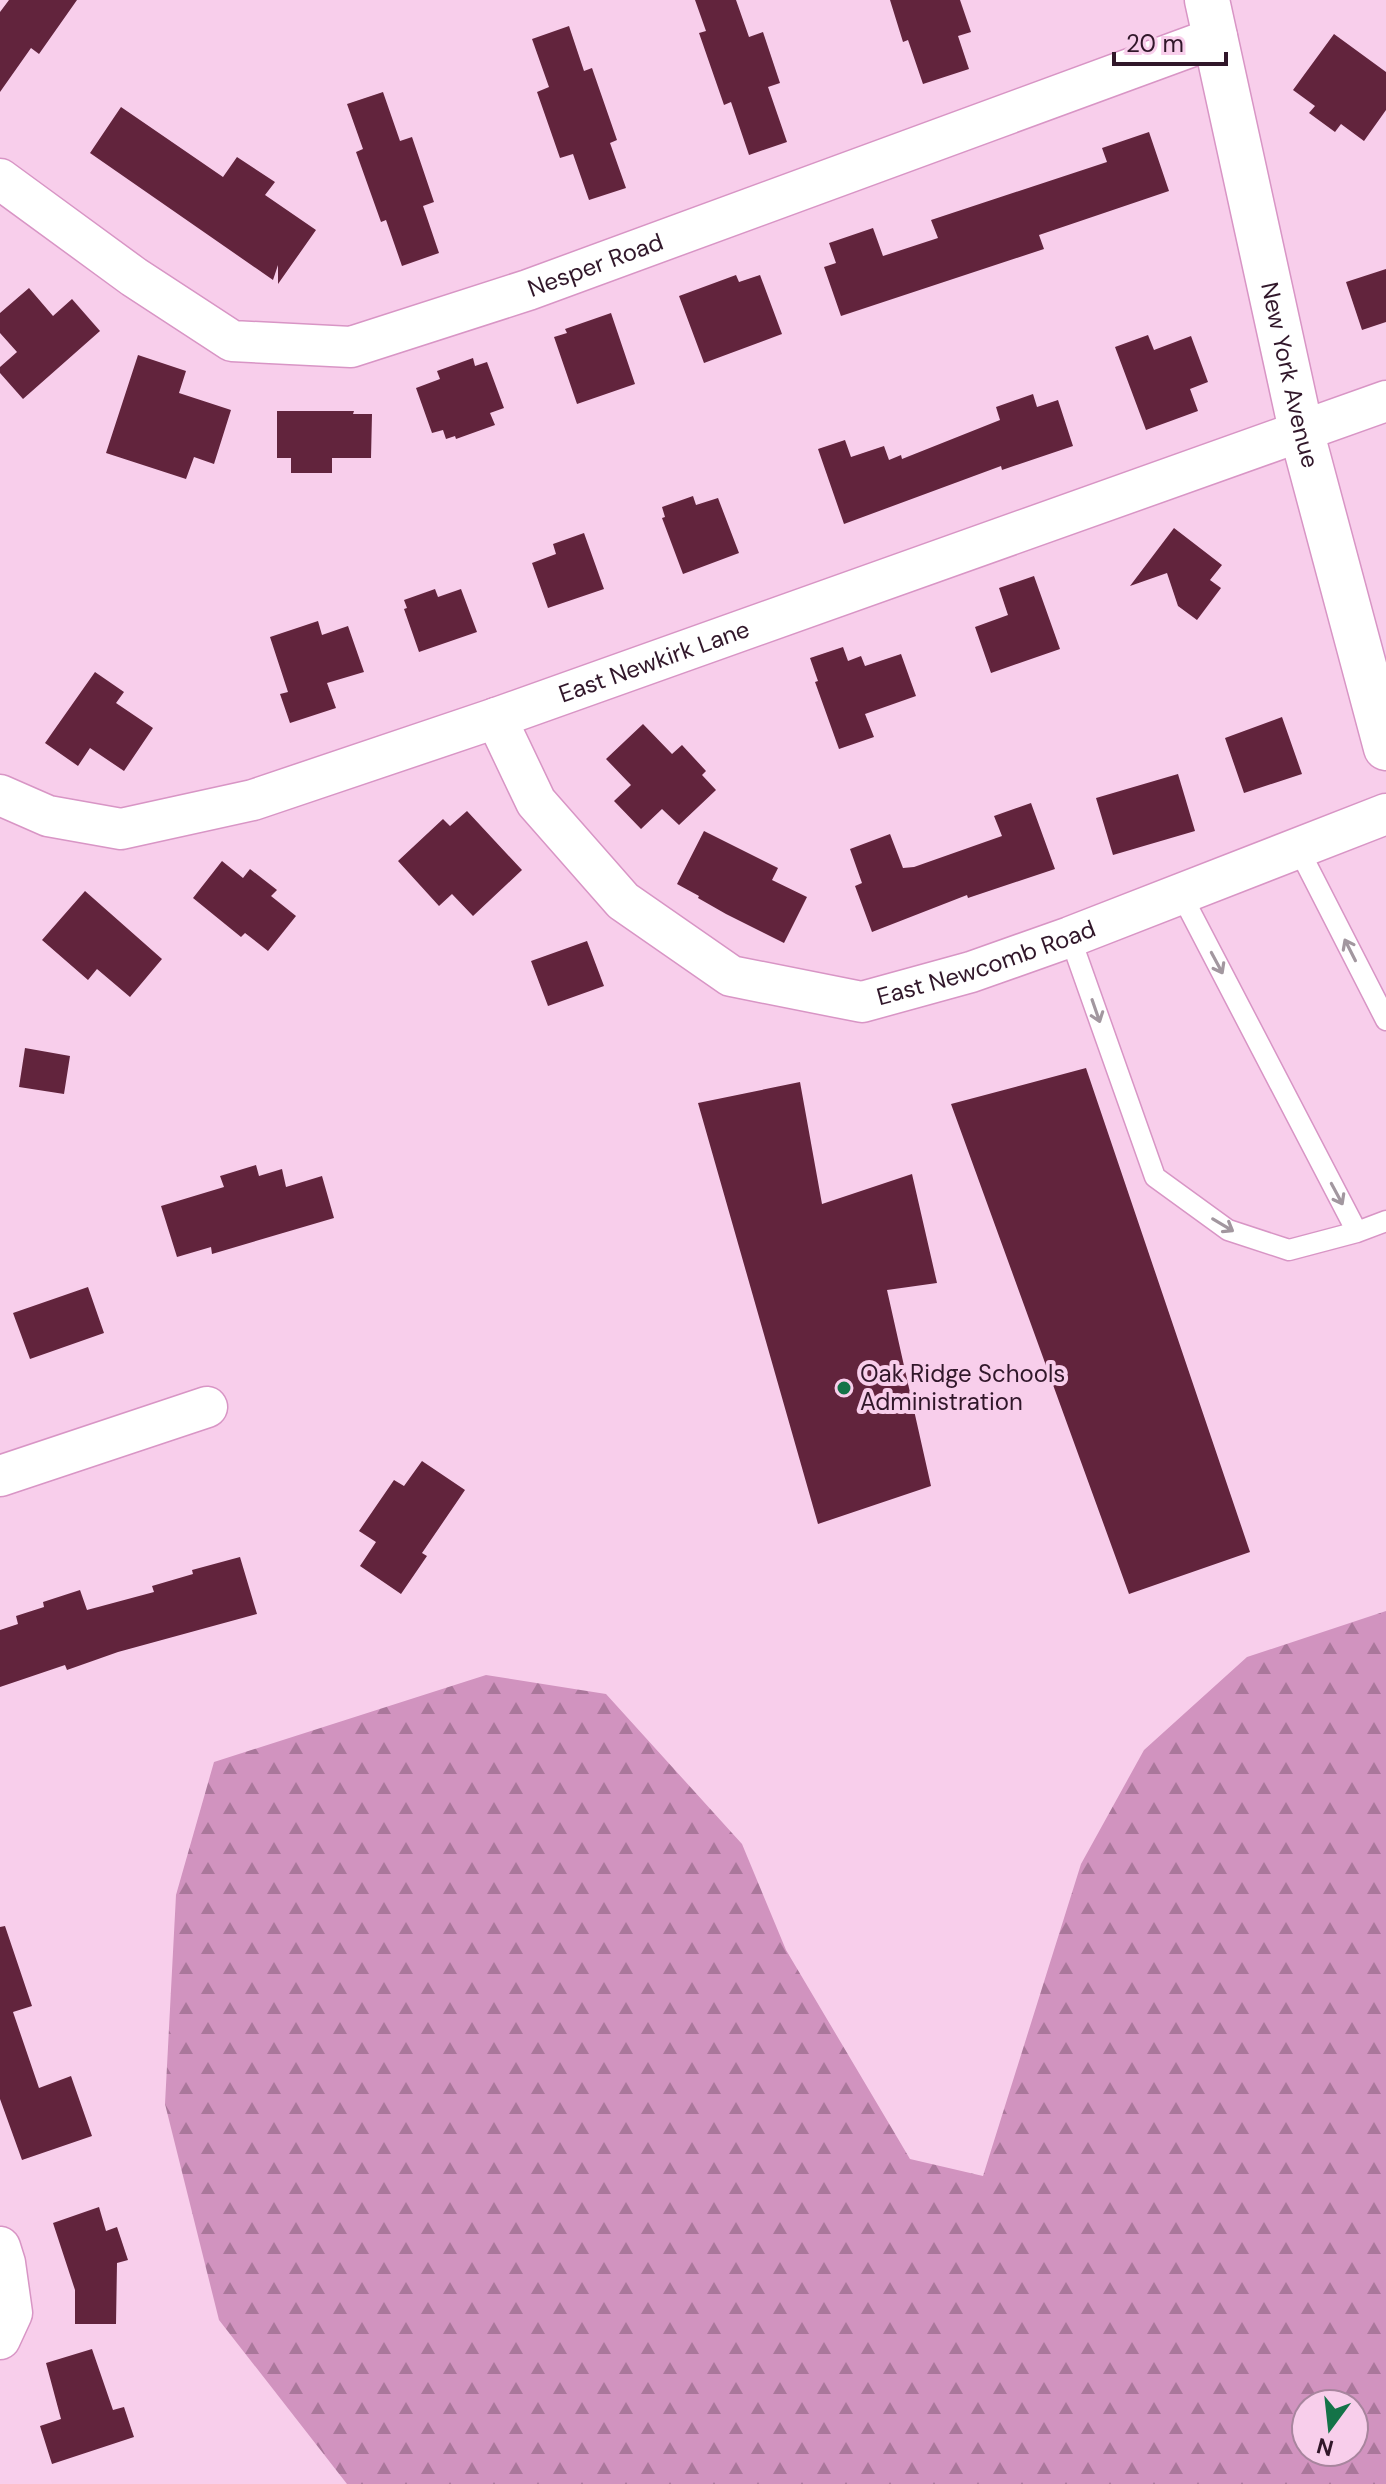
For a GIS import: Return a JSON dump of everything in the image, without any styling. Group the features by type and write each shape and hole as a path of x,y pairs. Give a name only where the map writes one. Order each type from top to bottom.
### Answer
{"street":[{"name":"Nesper Road","path":"0,179 134,277 232,341 351,347 528,290 1212,18"},
{"name":"New York Avenue","path":"1212,18 1301,430 1386,748"},
{"name":"East Newkirk Lane","path":"0,795 48,816 121,829 253,800 496,718 1386,401"},
{"name":"East Newcomb Road","path":"496,718 536,802 623,901 731,976 862,1002 971,972 1070,937 1386,814"},
{"path":"0,1476 207,1407"},
{"path":"0,2247 12,2313 0,2339"}],"lane":[{"path":"1298,848 1386,1020"},
{"path":"1181,894 1357,1232"},
{"path":"1070,937 1155,1177 1228,1230 1289,1250 1386,1221"}],"green space":[{"path":"1386,1611 1386,2484 347,2484 219,2320 165,2104 176,1895 214,1762 486,1675 606,1694 742,1844 786,1950 910,2159 983,2176 1081,1864 1144,1750 1247,1657"}],"building":[{"path":"9,0 77,0 39,54 31,48 0,92 0,12"},
{"path":"695,0 736,0 749,37 763,32 780,83 768,87 787,142 749,155 731,102 724,105 699,33 706,31"},
{"path":"890,0 960,0 971,32 958,36 969,69 923,84 908,40 903,42"},
{"path":"569,26 584,71 592,68 617,140 610,143 626,188 589,200 573,154 560,158 537,92 549,87 532,39"},
{"path":"1334,34 1386,72 1386,110 1364,141 1341,124 1335,132 1309,113 1315,106 1293,90"},
{"path":"383,92 400,141 412,137 434,202 423,206 439,253 402,266 386,220 381,222 356,152 363,149 347,104"},
{"path":"121,107 223,177 237,157 275,182 265,195 316,230 278,284 278,265 273,280 90,153"},
{"path":"1149,132 1169,191 1039,235 1044,249 841,316 824,267 836,263 829,243 873,228 883,256 938,238 931,220 1107,162 1102,148"},
{"path":"1386,269 1386,322 1362,330 1346,282"},
{"path":"736,275 739,282 760,275 782,334 704,363 679,296"},
{"path":"29,288 53,316 72,299 100,331 23,399 0,373 0,367 17,352 0,333 0,313"},
{"path":"611,313 635,384 577,404 554,337 567,333 565,329"},
{"path":"1148,335 1154,350 1191,336 1208,382 1190,389 1198,411 1146,430 1115,347"},
{"path":"138,355 186,371 179,393 231,410 214,464 194,457 186,479 106,453"},
{"path":"473,358 475,366 487,362 504,408 490,413 495,425 456,439 455,436 446,439 443,430 432,433 416,388 440,379 437,371"},
{"path":"1033,394 1037,407 1058,400 1073,446 1002,470 1001,466 844,524 818,449 845,440 851,457 884,446 889,460 901,455 902,459 1000,420 996,407"},
{"path":"277,411 354,411 353,414 372,414 371,458 332,458 332,473 291,473 291,458 277,458"},
{"path":"693,496 696,505 718,498 739,553 683,574 662,518 665,517 662,507"},
{"path":"1174,528 1222,565 1210,580 1221,588 1197,620 1178,606 1167,573 1130,586"},
{"path":"584,533 604,589 548,608 532,563 556,554 553,544"},
{"path":"1034,576 1060,649 991,673 975,627 1008,615 999,588"},
{"path":"435,589 438,597 461,589 477,632 419,652 404,609 407,608 404,600"},
{"path":"318,621 322,635 348,626 364,672 327,683 336,708 290,723 280,694 288,692 270,637"},
{"path":"843,647 848,661 861,656 865,666 901,654 916,696 865,714 874,737 839,749 815,682 818,681 810,658"},
{"path":"95,672 124,692 116,703 153,728 124,771 90,748 78,766 45,743"},
{"path":"1282,717 1302,774 1244,793 1225,738"},
{"path":"643,724 672,754 682,745 706,771 702,775 716,790 679,825 662,809 641,829 614,801 631,785 606,759"},
{"path":"1178,774 1195,831 1113,855 1096,798"},
{"path":"1031,803 1055,869 968,898 967,895 872,932 855,886 862,883 850,849 890,834 903,868 914,867 1002,836 994,816"},
{"path":"467,811 522,870 473,916 452,894 439,906 398,861 443,819 450,826"},
{"path":"704,831 778,868 772,880 807,897 784,943 726,914 677,884"},
{"path":"222,861 243,878 250,869 277,890 271,896 296,916 268,951 245,933 241,937 193,898"},
{"path":"85,891 162,959 130,997 97,969 88,980 42,940"},
{"path":"587,941 604,986 548,1006 531,961"},
{"path":"25,1048 70,1056 64,1094 19,1087"},
{"path":"1086,1068 1250,1552 1129,1594 951,1104"},
{"name":"Oak Ridge Schools Administration","path":"800,1082 822,1204 912,1174 937,1283 887,1290 931,1486 818,1524 698,1103"},
{"path":"256,1165 259,1176 282,1169 286,1187 322,1176 334,1218 212,1254 211,1247 177,1257 161,1206 224,1187 220,1176"},
{"path":"88,1287 104,1333 30,1359 13,1313"},
{"path":"422,1461 465,1490 422,1553 427,1556 401,1594 360,1566 376,1542 359,1531 394,1480 404,1486"},
{"path":"240,1557 257,1614 118,1652 67,1670 65,1665 0,1687 0,1630 18,1624 16,1616 44,1607 43,1602 80,1590 87,1610 154,1592 152,1586 193,1574 192,1570"},
{"path":"5,1926 32,2006 13,2012 39,2088 71,2076 92,2136 22,2160 0,2099 0,1927"},
{"path":"99,2207 106,2231 117,2227 128,2260 117,2263 116,2324 75,2324 75,2290 53,2223"},
{"path":"92,2349 113,2410 124,2407 134,2437 52,2464 40,2426 61,2419 46,2363"}],"place":[{"name":"Oak Ridge Schools Administration","path":"844,1388"}]}
